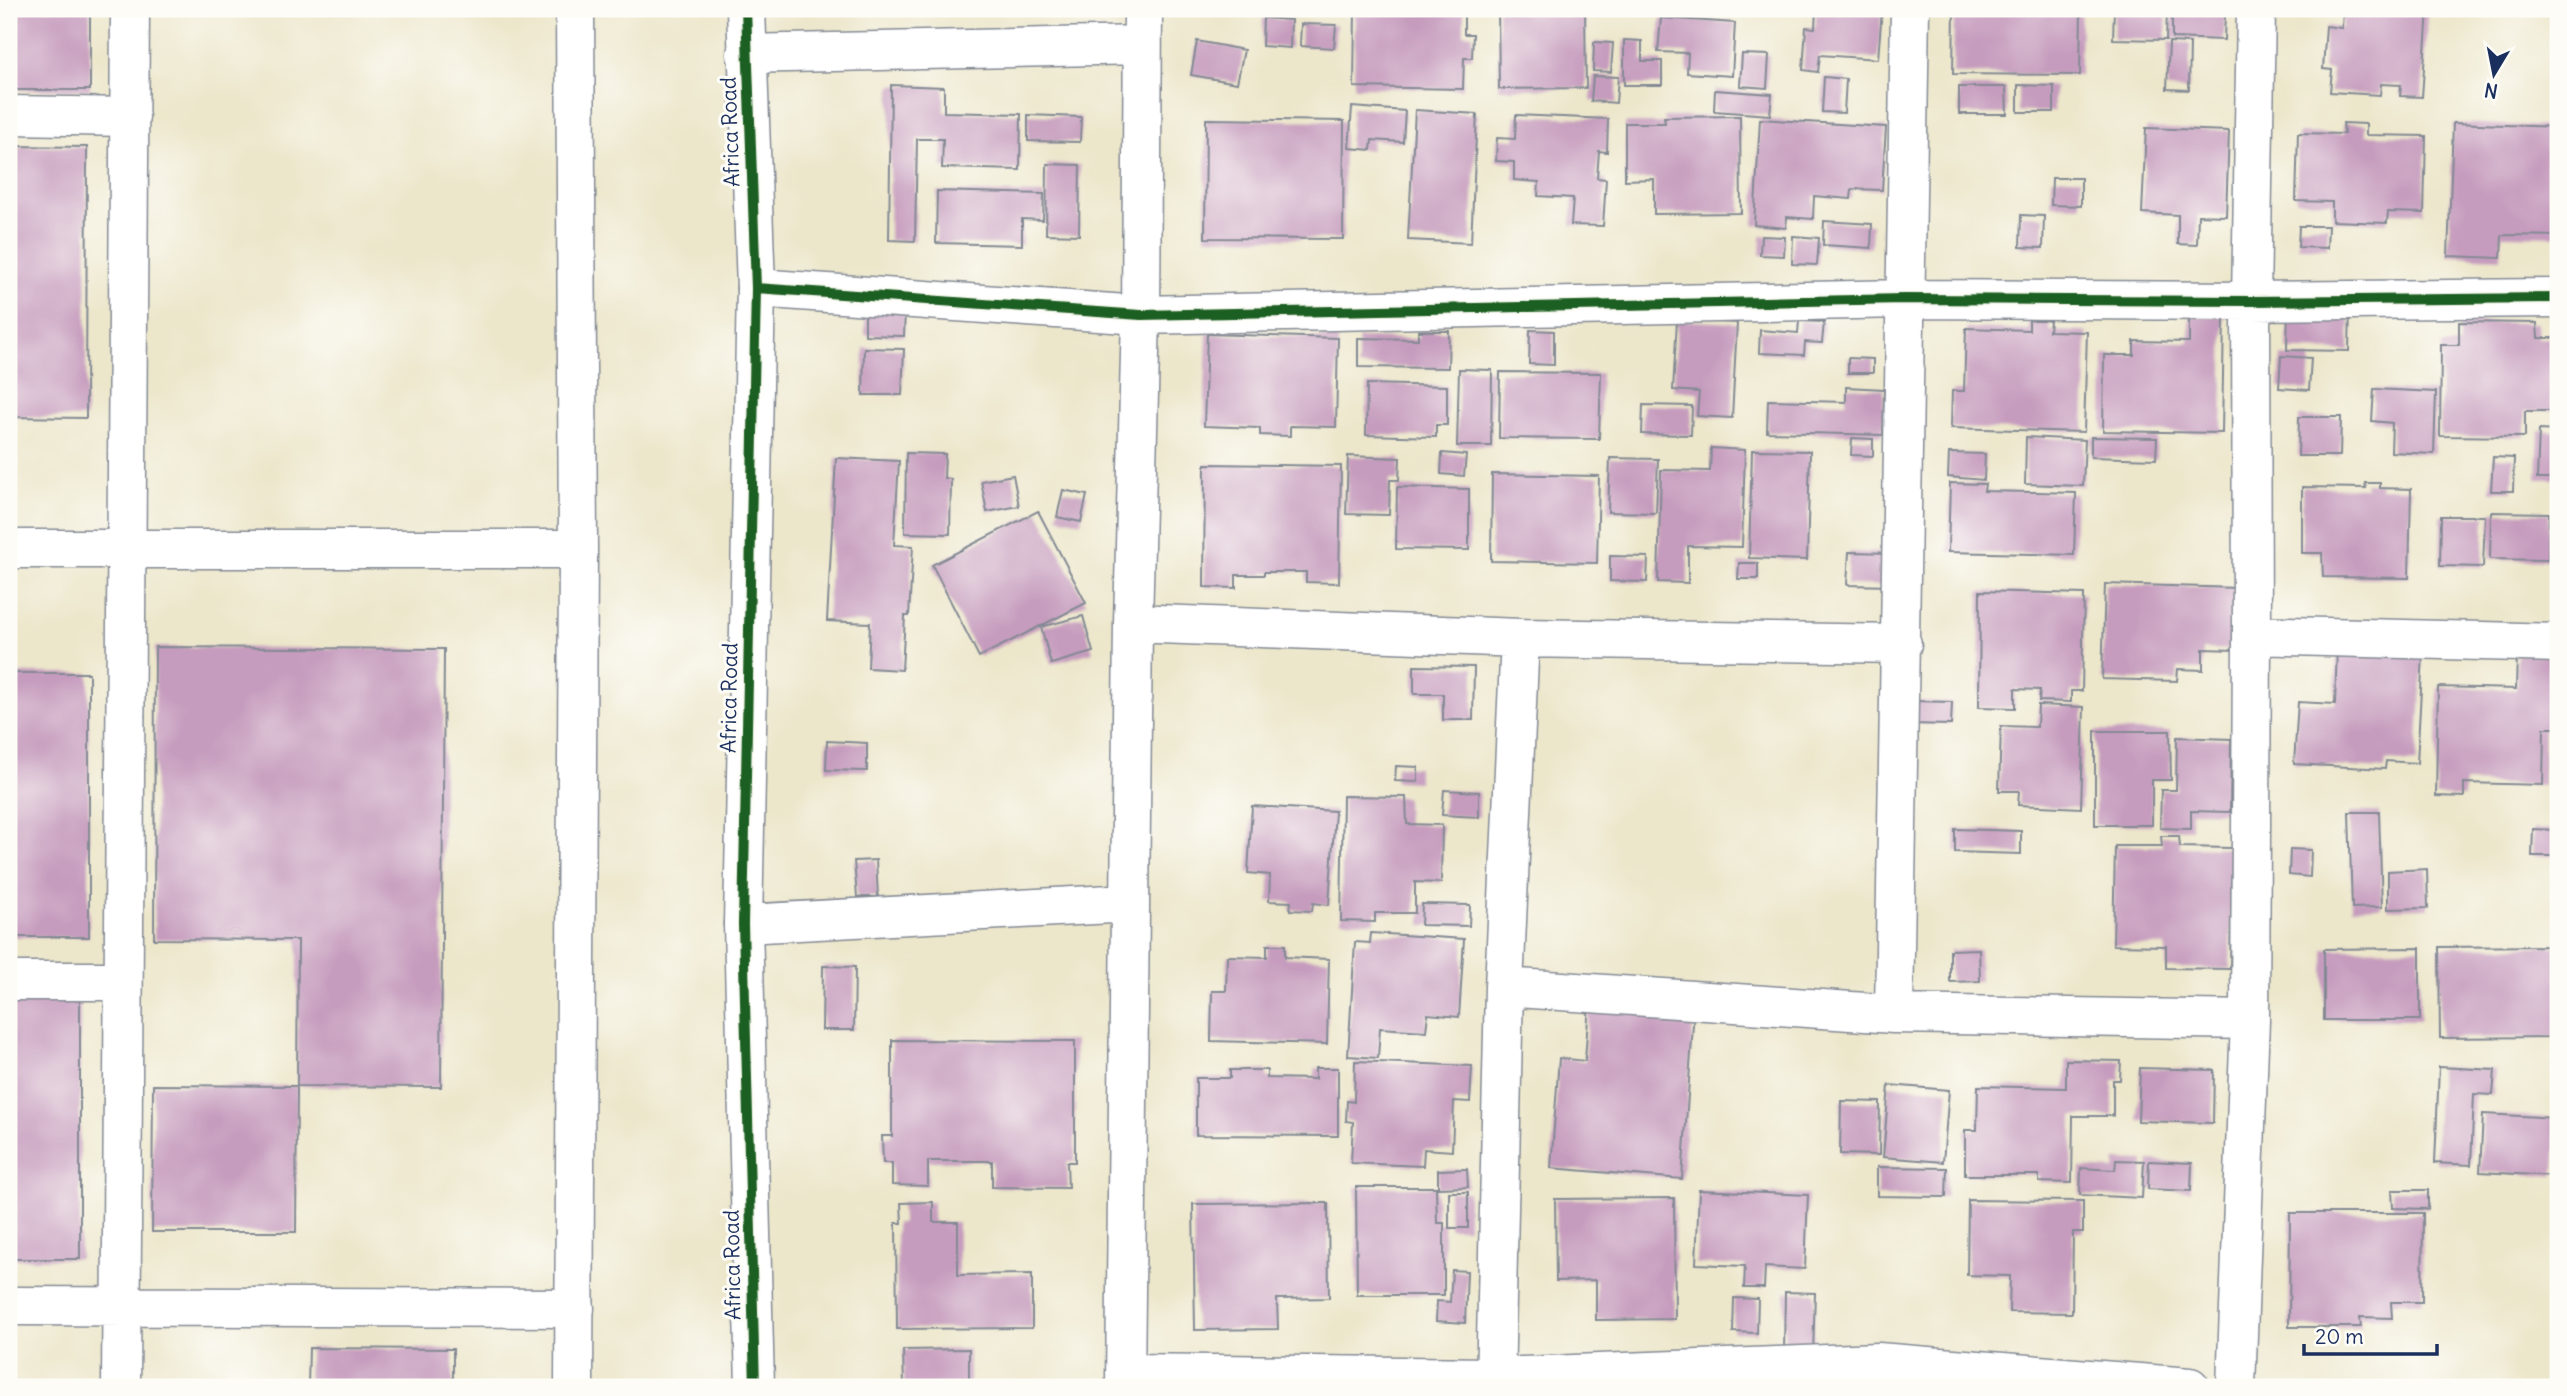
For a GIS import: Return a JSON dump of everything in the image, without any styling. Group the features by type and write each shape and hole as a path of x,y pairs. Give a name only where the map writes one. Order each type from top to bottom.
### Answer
{"street":[{"path":"121,1387 130,9"},
{"path":"574,1387 578,549 575,9"},
{"name":"Africa Road","path":"746,9 756,288 743,924 755,1387"},
{"path":"1894,1014 1902,644 1904,299 1910,9"},
{"path":"2236,1387 2250,1020 2251,301 2256,9"},
{"path":"746,54 1142,27 1141,315 1133,622 1125,1380 1495,1382 1878,1375 2189,1387"},
{"path":"9,115 130,117"},
{"path":"756,288 1141,315 1904,299 2251,301 2558,298"},
{"path":"9,549 578,549"},
{"path":"1133,622 1520,638 1902,644"},
{"path":"2252,635 2558,643"},
{"path":"1495,1382 1503,988 1520,638"},
{"path":"743,924 1130,903"},
{"path":"9,981 123,981"},
{"path":"1503,988 1894,1014 2250,1020"},
{"path":"9,1306 575,1307"}],"building":[{"path":"9,9 90,9 90,90 9,90"},
{"path":"1355,9 1464,9 1464,34 1473,34 1472,58 1464,58 1463,89 1354,87"},
{"path":"1498,9 1585,9 1586,88 1499,89"},
{"path":"1816,9 1882,9 1878,59 1820,55 1818,72 1803,70 1806,27 1815,28"},
{"path":"1954,9 2081,9 2080,75 1953,74"},
{"path":"2114,9 2167,11 2166,40 2113,39"},
{"path":"2343,9 2428,9 2422,97 2400,96 2401,85 2381,84 2380,95 2330,92 2332,70 2323,69 2326,26 2342,28"},
{"path":"2172,12 2225,14 2224,40 2172,38"},
{"path":"1263,18 1291,20 1290,48 1262,46"},
{"path":"1661,18 1735,23 1732,76 1687,73 1688,53 1658,52"},
{"path":"1301,24 1336,25 1334,48 1300,46"},
{"path":"1624,40 1642,41 1642,61 1662,61 1662,85 1624,85"},
{"path":"1197,41 1244,50 1237,83 1191,75"},
{"path":"1594,42 1613,43 1611,72 1593,71"},
{"path":"2169,42 2190,43 2189,90 2167,89"},
{"path":"1742,54 1769,55 1767,88 1740,86"},
{"path":"1593,76 1618,77 1616,103 1591,101"},
{"path":"1824,77 1846,79 1844,113 1822,112"},
{"path":"891,85 944,87 944,112 1021,114 1020,170 942,168 943,139 917,139 915,241 889,240"},
{"path":"2018,85 2054,86 2054,112 2018,112"},
{"path":"1959,87 2006,87 2007,114 1959,114"},
{"path":"1715,90 1772,94 1770,115 1714,111"},
{"path":"1352,107 1405,111 1403,142 1372,140 1371,150 1349,148"},
{"path":"1415,110 1477,114 1471,243 1408,240"},
{"path":"1028,115 1081,117 1080,142 1028,141"},
{"path":"1516,115 1608,119 1607,152 1599,151 1597,178 1606,179 1603,226 1571,225 1573,198 1538,196 1539,182 1514,180 1514,162 1496,161 1497,138 1515,139"},
{"path":"1740,116 1741,213 1654,214 1654,179 1625,180 1625,123 1665,123 1664,117"},
{"path":"1206,119 1344,121 1343,239 1205,238"},
{"path":"1760,119 1886,127 1882,190 1852,189 1851,199 1814,196 1813,219 1787,217 1786,228 1754,225"},
{"path":"2343,123 2366,124 2366,135 2426,136 2424,213 2388,212 2387,223 2332,221 2332,202 2296,201 2298,133 2344,134"},
{"path":"2453,123 2558,127 2558,236 2502,235 2501,258 2448,256"},
{"path":"2146,128 2229,131 2226,216 2198,215 2197,245 2178,244 2178,215 2142,213"},
{"path":"9,146 87,147 86,418 9,417"},
{"path":"1047,164 1080,165 1079,235 1046,234"},
{"path":"2052,178 2081,178 2081,206 2051,205"},
{"path":"937,191 1044,194 1043,220 1022,219 1022,245 936,243"},
{"path":"2021,215 2044,216 2043,248 2020,247"},
{"path":"1824,221 1872,224 1871,248 1823,245"},
{"path":"2299,226 2328,226 2327,248 2298,247"},
{"path":"1761,236 1785,237 1784,256 1760,255"},
{"path":"1793,236 1819,238 1817,265 1792,264"},
{"path":"2288,306 2350,307 2349,351 2287,350"},
{"path":"865,308 905,309 904,336 865,335"},
{"path":"2189,316 2224,316 2222,433 2103,431 2104,355 2134,355 2134,341 2189,342"},
{"path":"1677,320 1737,323 1732,418 1697,416 1699,392 1673,390"},
{"path":"2029,320 2050,320 2049,331 2087,332 2084,432 1951,428 1952,391 1964,391 1966,328 2029,330"},
{"path":"1799,321 1824,322 1822,343 1805,342 1804,355 1759,353 1760,330 1798,333"},
{"path":"2459,322 2537,323 2538,338 2558,338 2558,411 2525,411 2525,437 2440,436 2441,345 2459,345"},
{"path":"1530,330 1554,331 1554,365 1529,364"},
{"path":"1418,331 1449,331 1448,368 1358,367 1358,338 1418,339"},
{"path":"1207,334 1338,338 1336,427 1290,426 1290,436 1260,435 1260,428 1204,426"},
{"path":"864,348 904,349 902,395 863,395"},
{"path":"2281,356 2311,358 2309,390 2279,388"},
{"path":"1848,358 1873,359 1873,373 1848,373"},
{"path":"1459,369 1492,370 1491,446 1457,446"},
{"path":"1500,372 1601,373 1599,439 1499,438"},
{"path":"1367,384 1447,386 1447,425 1436,425 1436,437 1366,435"},
{"path":"1846,387 1884,389 1883,435 1767,432 1768,400 1846,402"},
{"path":"2374,389 2436,392 2434,454 2391,452 2392,423 2372,421"},
{"path":"1643,405 1692,406 1691,435 1642,434"},
{"path":"2299,417 2341,417 2340,456 2298,456"},
{"path":"2539,430 2558,431 2558,479 2537,479"},
{"path":"2026,437 2085,440 2083,486 2025,484"},
{"path":"2091,437 2157,438 2156,459 2091,457"},
{"path":"1852,438 1873,439 1873,456 1851,455"},
{"path":"1711,448 1745,450 1742,547 1688,546 1688,583 1658,582 1661,470 1710,471"},
{"path":"1752,450 1810,451 1807,560 1749,558"},
{"path":"906,453 945,454 944,478 951,479 950,534 905,533"},
{"path":"1442,453 1466,455 1464,476 1441,474"},
{"path":"1949,453 1985,454 1984,480 1948,477"},
{"path":"1348,456 1400,458 1399,480 1390,480 1389,515 1346,514"},
{"path":"2493,457 2514,458 2513,491 2491,491"},
{"path":"836,458 899,461 894,545 913,546 909,616 905,616 902,670 868,668 870,623 827,621"},
{"path":"1610,458 1658,459 1656,513 1608,512"},
{"path":"1205,464 1341,466 1339,583 1306,582 1306,572 1264,572 1264,575 1236,575 1236,588 1204,587"},
{"path":"1492,474 1599,476 1597,563 1491,561"},
{"path":"1013,475 1019,506 987,512 981,481"},
{"path":"1950,483 1985,484 1984,491 2076,493 2074,555 1948,552"},
{"path":"2365,483 2380,483 2380,488 2411,489 2409,578 2323,577 2322,553 2302,553 2302,487 2366,488"},
{"path":"1397,487 1469,489 1469,550 1396,549"},
{"path":"1063,490 1087,495 1081,522 1057,517"},
{"path":"1038,511 1086,603 979,657 932,565"},
{"path":"2491,512 2549,513 2548,560 2490,559"},
{"path":"2441,516 2485,516 2483,567 2440,566"},
{"path":"1849,552 1892,553 1892,586 1847,585"},
{"path":"1610,556 1648,557 1647,582 1610,581"},
{"path":"1739,563 1758,563 1758,579 1738,579"},
{"path":"2105,584 2237,588 2236,650 2203,649 2203,670 2178,669 2177,681 2102,679"},
{"path":"1980,591 2084,594 2082,691 2071,691 2071,702 2039,701 2040,690 2015,689 2015,708 1979,707"},
{"path":"1083,616 1093,652 1051,664 1041,627"},
{"path":"155,647 444,649 441,1087 297,1086 298,940 154,939"},
{"path":"2337,648 2423,653 2417,763 2386,761 2385,769 2294,764 2298,702 2335,704"},
{"path":"2517,654 2558,655 2558,728 2544,728 2543,785 2464,783 2464,797 2436,796 2438,687 2516,689"},
{"path":"1414,666 1474,667 1473,720 1443,720 1443,694 1414,694"},
{"path":"9,673 89,673 89,937 9,937"},
{"path":"1912,701 1952,702 1951,725 1911,724"},
{"path":"2038,705 2084,707 2081,808 2018,805 2019,791 1999,791 2001,726 2037,727"},
{"path":"2095,731 2170,731 2171,780 2152,780 2152,825 2095,825"},
{"path":"2177,737 2231,739 2230,812 2191,811 2191,829 2160,828 2161,790 2176,790"},
{"path":"827,741 867,743 867,771 826,770"},
{"path":"1396,766 1418,767 1418,782 1395,781"},
{"path":"1444,790 1479,792 1479,817 1442,815"},
{"path":"1343,796 1406,797 1407,824 1442,825 1441,883 1415,882 1415,913 1375,913 1375,922 1341,921"},
{"path":"1252,806 1335,811 1329,905 1313,903 1312,911 1290,910 1291,902 1269,901 1270,875 1248,873"},
{"path":"2349,812 2379,812 2382,907 2352,908"},
{"path":"1955,829 2021,831 2021,854 1955,852"},
{"path":"2533,829 2558,830 2558,856 2532,856"},
{"path":"2161,836 2179,836 2180,847 2232,848 2230,969 2166,968 2166,946 2113,945 2115,846 2162,846"},
{"path":"2290,849 2311,850 2310,877 2289,875"},
{"path":"876,860 878,897 857,897 854,861"},
{"path":"2427,869 2428,908 2388,909 2388,871"},
{"path":"1422,904 1470,905 1469,926 1421,925"},
{"path":"1371,933 1464,939 1459,1017 1428,1014 1426,1031 1380,1028 1378,1058 1348,1056 1355,942 1370,943"},
{"path":"1267,945 1285,945 1285,957 1329,959 1327,1044 1211,1041 1212,991 1226,991 1227,956 1267,957"},
{"path":"2558,946 2558,1037 2440,1038 2439,947"},
{"path":"2420,948 2420,1020 2324,1020 2324,949"},
{"path":"1979,949 1980,981 1950,982 1950,950"},
{"path":"823,966 855,967 854,1030 822,1030"},
{"path":"9,995 80,995 80,1259 9,1259"},
{"path":"1589,1003 1694,1011 1682,1179 1551,1168 1559,1058 1585,1061"},
{"path":"892,1040 1075,1041 1075,1162 1067,1162 1068,1188 992,1187 992,1161 928,1161 928,1186 892,1185 892,1163 883,1163 882,1136 892,1136"},
{"path":"2066,1060 2121,1061 2120,1080 2113,1080 2113,1116 2073,1116 2072,1183 2039,1182 2039,1175 1965,1175 1965,1130 1977,1130 1978,1086 2066,1088"},
{"path":"1355,1061 1472,1066 1470,1102 1454,1101 1452,1151 1424,1149 1423,1166 1351,1163 1353,1122 1346,1121 1347,1101 1354,1102"},
{"path":"2439,1067 2495,1070 2493,1095 2474,1094 2471,1165 2435,1163"},
{"path":"1315,1068 1338,1068 1338,1136 1196,1135 1196,1078 1230,1078 1230,1070 1267,1070 1267,1078 1315,1079"},
{"path":"2140,1068 2214,1070 2213,1123 2138,1121"},
{"path":"153,1085 297,1086 296,1232 152,1232"},
{"path":"1889,1085 1949,1090 1943,1162 1883,1157"},
{"path":"1841,1101 1880,1102 1879,1155 1840,1154"},
{"path":"2483,1114 2557,1118 2554,1176 2480,1172"},
{"path":"2116,1160 2144,1161 2142,1198 2080,1195 2081,1168 2115,1170"},
{"path":"2149,1161 2192,1163 2191,1191 2148,1189"},
{"path":"1877,1167 1947,1168 1946,1197 1877,1196"},
{"path":"1467,1169 1468,1187 1438,1188 1438,1170"},
{"path":"1356,1187 1436,1187 1437,1223 1444,1223 1444,1295 1357,1295"},
{"path":"1699,1190 1808,1195 1805,1269 1765,1267 1764,1288 1744,1288 1745,1266 1696,1264"},
{"path":"2392,1190 2428,1190 2428,1209 2393,1208"},
{"path":"1449,1192 1468,1192 1468,1228 1449,1228"},
{"path":"1674,1198 1675,1319 1596,1320 1596,1280 1556,1281 1555,1199"},
{"path":"1968,1200 2083,1201 2083,1232 2073,1232 2072,1313 2009,1312 2010,1276 1967,1275"},
{"path":"933,1202 933,1222 958,1222 958,1275 1032,1274 1032,1328 897,1329 896,1223 902,1223 901,1203"},
{"path":"1328,1203 1329,1298 1277,1299 1278,1329 1195,1330 1193,1204"},
{"path":"2290,1213 2423,1213 2422,1302 2391,1302 2392,1318 2360,1317 2361,1327 2289,1327"},
{"path":"1452,1270 1467,1271 1465,1323 1436,1321 1437,1301 1450,1302"},
{"path":"1785,1292 1815,1293 1813,1354 1784,1354"},
{"path":"1734,1298 1758,1299 1757,1333 1733,1332"},
{"path":"309,1348 453,1349 453,1387 308,1387"},
{"path":"969,1349 969,1387 904,1387 903,1350"},
{"path":"1784,1378 1830,1380 1830,1387 1783,1387"}],"cycle path":[{"path":"746,9 756,288 743,924 755,1387"},
{"path":"756,288 1141,315 1904,299 2251,301 2558,298"}]}
